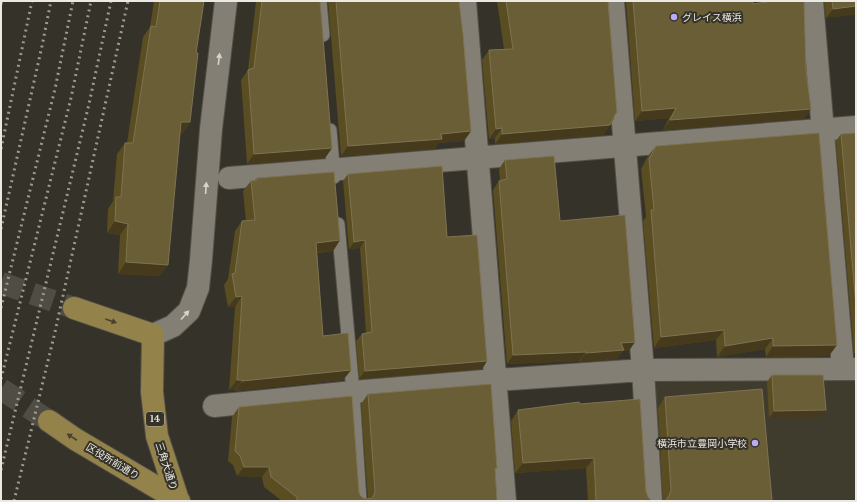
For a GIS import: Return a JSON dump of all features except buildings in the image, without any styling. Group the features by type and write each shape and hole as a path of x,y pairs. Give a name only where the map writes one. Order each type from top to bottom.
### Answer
{"main road":[{"path":"74,308 153,335"},
{"name":"三角大通り","path":"153,335 152,392 158,436 179,500"},
{"name":"区役所前通り","path":"49,421 74,439 179,500"}],"street":[{"path":"153,335 173,326 189,311 198,288 211,129 226,1"},
{"path":"465,1 505,501"},
{"path":"613,1 643,370 652,501"},
{"path":"214,406 352,392 643,370 850,370 823,129 812,1"},
{"path":"229,178 856,127"}],"lane":[{"path":"320,1 324,48"},
{"path":"329,117 335,190"},
{"path":"337,214 360,501"}],"shaded area":[{"name":"横浜市立豊岡小学校","path":"660,376 856,376 856,501 659,501 648,385"}],"tunnel":[{"path":"1,283 74,308"},
{"path":"1,389 49,421"}],"railway":[{"path":"1,149 32,1"},
{"path":"1,229 51,1"},
{"path":"1,308 55,89 73,1"},
{"path":"1,379 71,98 91,1"},
{"path":"1,470 89,104 111,1"},
{"path":"14,501 55,332 128,1"}],"place":[{"name":"グレイス横浜","path":"674,17"},
{"name":"横浜市立豊岡小学校","path":"755,443"}]}
